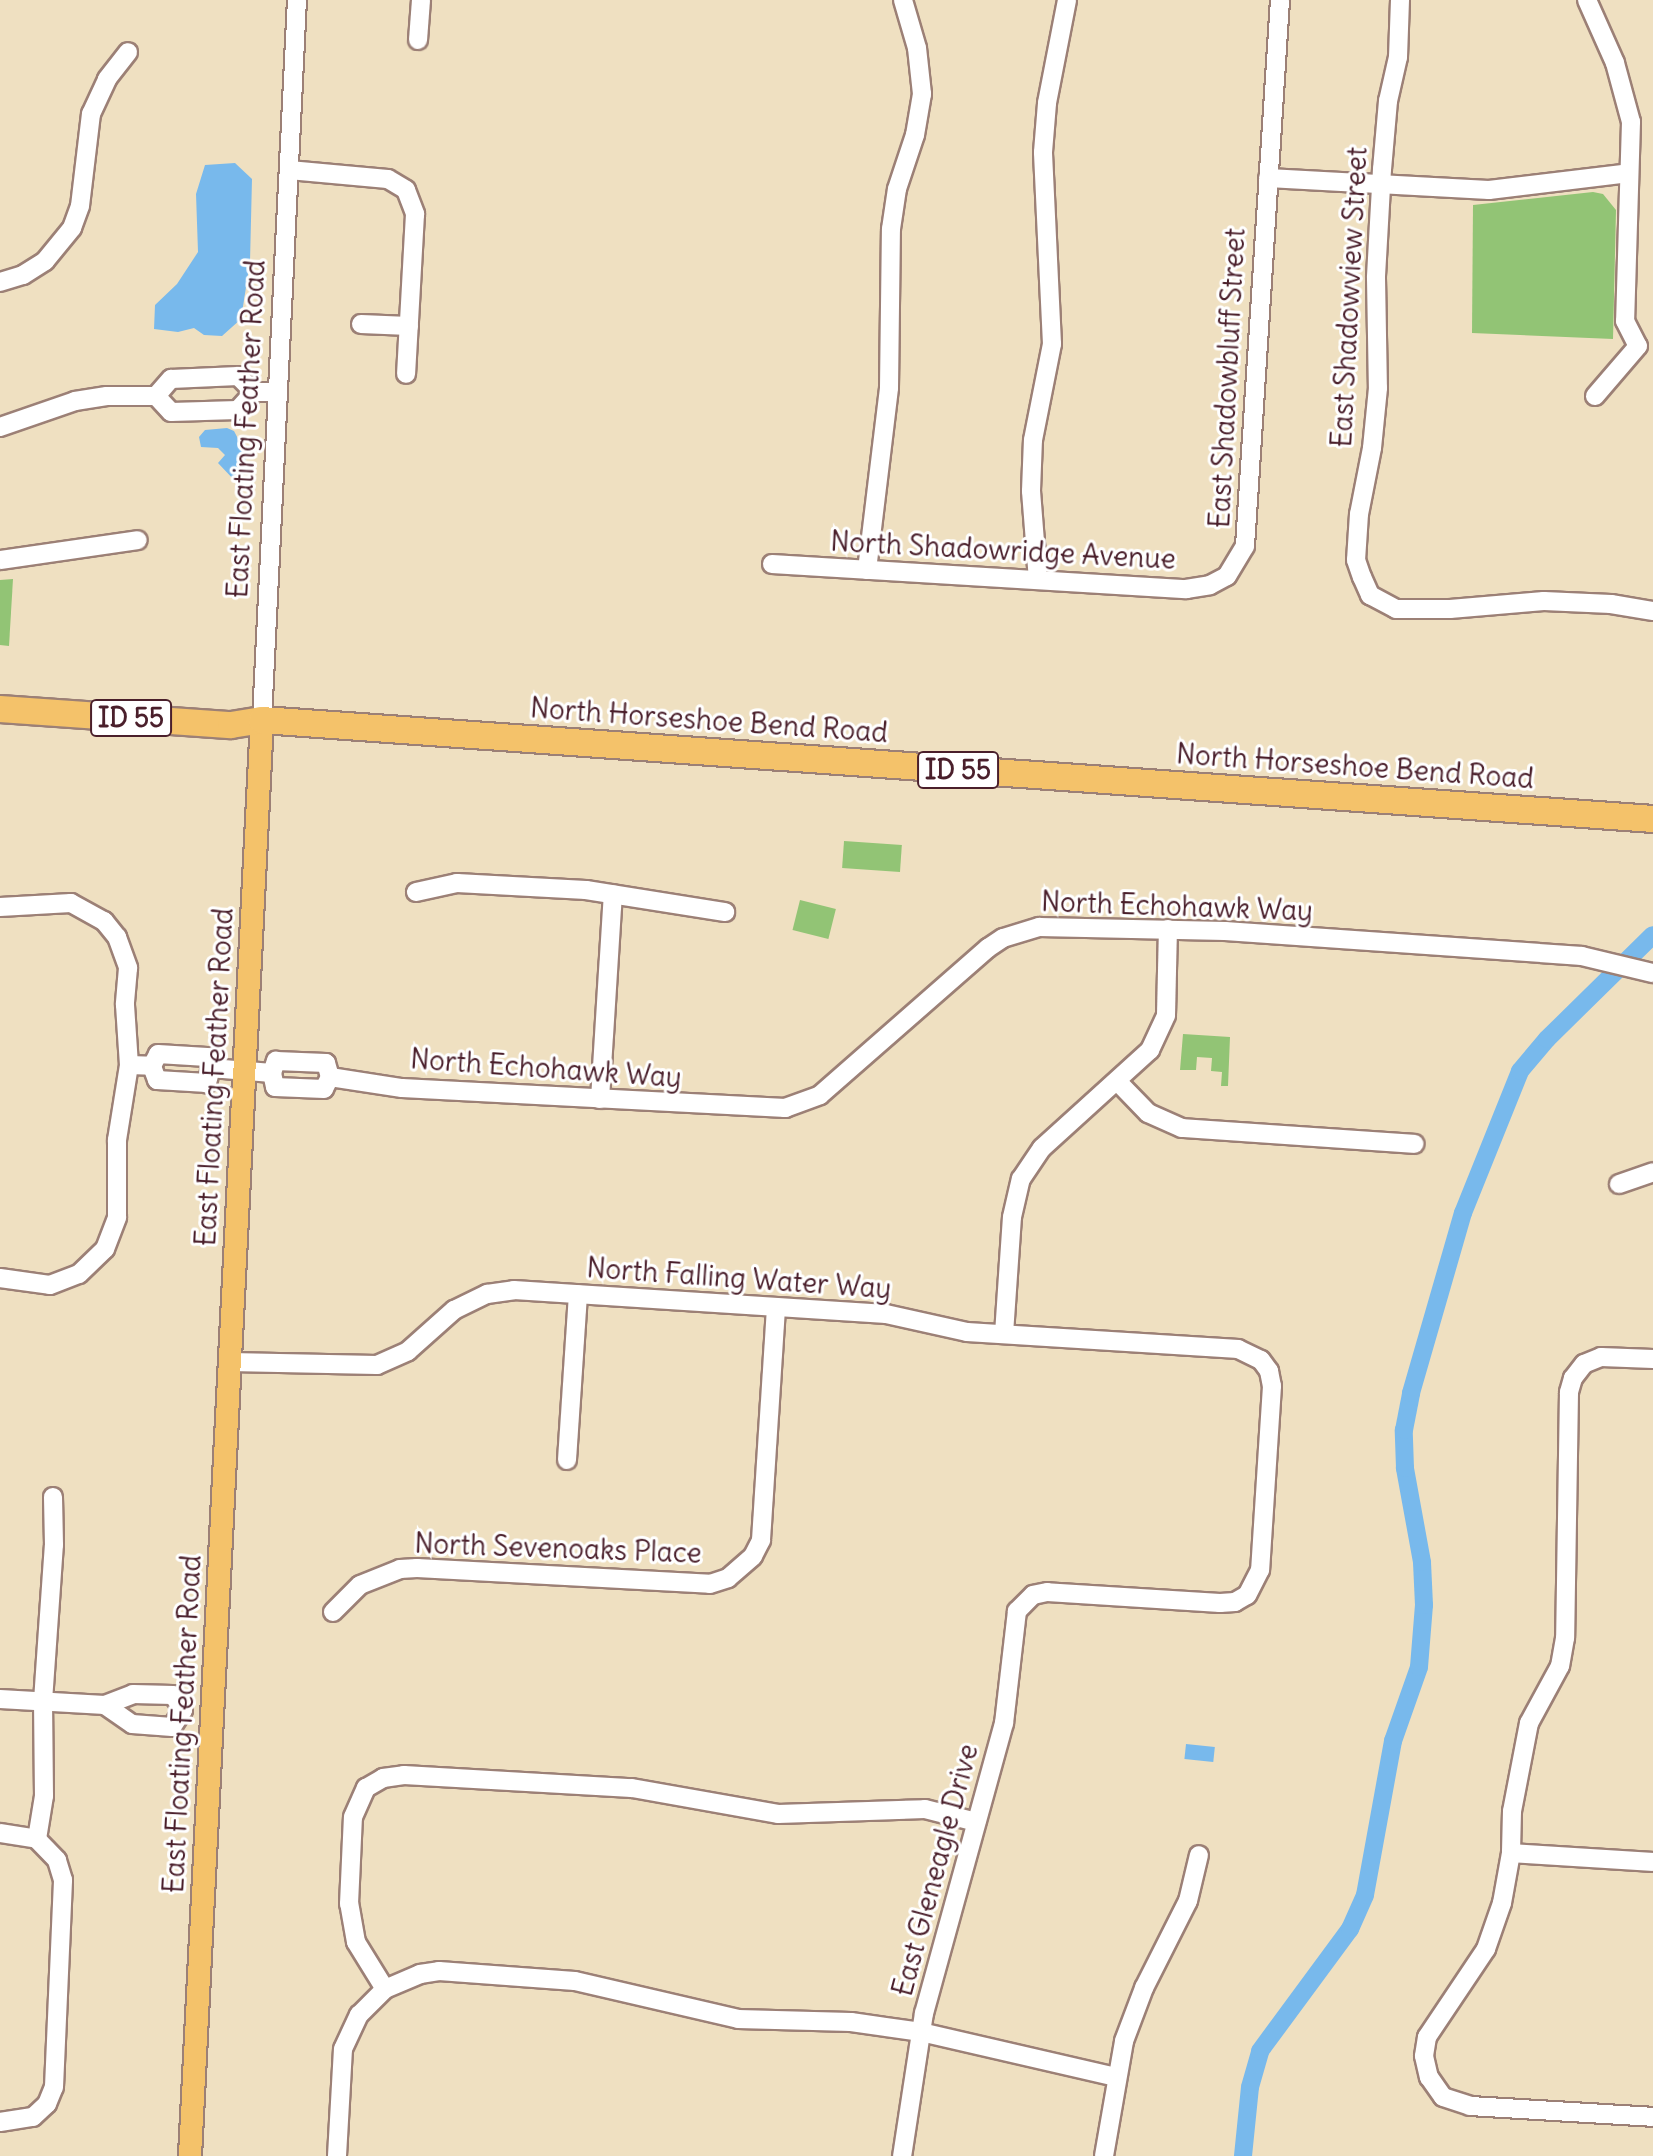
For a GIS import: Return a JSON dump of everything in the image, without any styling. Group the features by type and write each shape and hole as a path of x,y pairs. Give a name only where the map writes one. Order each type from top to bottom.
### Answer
{"highway":[{"name":"North Horseshoe Bend Road","path":"0,709 231,725 262,720 1653,819"}],"main road":[{"name":"East Floating Feather Road","path":"190,2156 262,720"}],"street":[{"name":"East Floating Feather Road","path":"262,720 297,0"},
{"path":"418,40 421,0"},
{"path":"867,570 889,388 891,229 897,189 915,135 922,94 917,48 903,0"},
{"path":"1038,580 1031,491 1033,440 1052,344 1043,152 1047,103 1067,0"},
{"name":"East Shadowbluff Street","path":"1227,576 1245,546 1280,0"},
{"name":"East Shadowview Street","path":"1400,0 1398,57 1388,101 1376,278 1378,388 1356,560 1370,595 1396,609 1450,609 1544,601 1611,604 1653,611"},
{"path":"1587,0 1615,63 1631,122 1625,321 1646,350 1595,396"},
{"path":"0,282 23,275 45,261 72,228 80,206 91,114 107,79 128,52"},
{"path":"289,170 388,179 406,190 415,214 406,374"},
{"path":"1268,178 1489,190 1629,173"},
{"path":"361,324 409,326"},
{"path":"156,396 171,379 238,376 254,392 278,392"},
{"path":"0,427 75,401 107,396 156,396 171,412 212,411 238,410 254,392"},
{"path":"0,560 138,540"},
{"name":"North Shadowridge Avenue","path":"772,564 1186,589 1210,585 1227,576"},
{"path":"416,892 457,883 613,894 725,912"},
{"path":"600,1099 613,894"},
{"path":"0,907 71,903 104,921 117,937 128,968 125,1005 129,1065 117,1140 117,1217 105,1249 79,1274 50,1285 0,1278"},
{"name":"North Echohawk Way","path":"330,1077 402,1088 767,1109 804,1103 837,1081 1003,938 1039,927 1168,929 1566,955 1645,971"},
{"path":"1004,1334 1012,1217 1021,1179 1042,1148 1118,1082 1150,1050 1160,1034 1166,1015 1168,929"},
{"path":"158,1054 207,1057 211,1068 207,1083 157,1080 152,1066 158,1054"},
{"name":"North Echohawk Way","path":"276,1061 326,1063 330,1077 324,1089 275,1087 272,1073 276,1061"},
{"path":"129,1065 152,1066"},
{"name":"North Echohawk Way","path":"211,1068 272,1073"},
{"path":"1118,1082 1148,1113 1182,1128 1414,1144"},
{"path":"1619,1184 1653,1172"},
{"name":"North Falling Water Way","path":"230,1362 377,1365 408,1351 454,1310 487,1294 514,1290 886,1314 967,1332 1238,1349 1261,1360 1269,1371 1272,1386 1260,1570 1247,1595 1235,1602 1220,1603 1047,1592 1024,1601"},
{"path":"567,1460 578,1294"},
{"name":"North Sevenoaks Place","path":"333,1612 360,1585 400,1569 710,1584 742,1568 761,1540 776,1307"},
{"path":"1653,1359 1601,1357 1584,1364 1569,1392 1565,1638 1560,1666 1529,1723 1512,1811 1511,1853 1502,1903 1486,1949 1427,2037 1424,2056 1429,2077 1443,2097 1470,2106 1653,2117"},
{"path":"37,1839 44,1796 43,1701 54,1545 53,1497"},
{"name":"East Gleneagle Drive","path":"902,2156 921,2032 1004,1723 1014,1623 1024,1601"},
{"path":"0,1699 105,1705 133,1694 173,1695 183,1710"},
{"path":"105,1705 132,1724 172,1727 183,1710"},
{"path":"183,1710 212,1711"},
{"path":"385,1989 356,1942 350,1923 353,1817 366,1788 383,1778 404,1775 632,1788 759,1812 915,1808 976,1822"},
{"path":"0,1833 37,1839 57,1860 63,1880 54,2087 47,2104 33,2117 0,2122"},
{"path":"1511,1853 1653,1862"},
{"path":"1104,2156 1116,2077 1136,2005 1188,1901 1199,1855"},
{"path":"337,2156 343,2049 359,2015 385,1989 420,1974 439,1971 575,1981 738,2019 860,2023 921,2032 1116,2077"}],"green space":[{"path":"1593,192 1603,194 1616,210 1613,339 1472,333 1473,205"},
{"path":"13,579 9,646 0,645 0,580"},
{"path":"844,841 902,845 900,872 842,868"},
{"path":"800,900 836,909 828,939 793,930"},
{"path":"1183,1034 1230,1037 1228,1086 1221,1086 1222,1072 1211,1071 1212,1058 1197,1057 1196,1070 1180,1070"}],"water":[{"path":"235,163 252,179 250,262 241,319 222,336 204,335 194,328 178,332 154,329 155,305 177,284 198,252 196,194 205,165"},
{"path":"227,428 234,431 246,454 244,470 236,482 218,463 225,455 218,448 201,447 199,437 205,430"},
{"path":"1186,1744 1215,1747 1213,1762 1184,1759"}],"waterway":[{"path":"1243,2156 1250,2087 1260,2051 1350,1929 1365,1895 1393,1741 1419,1667 1424,1605 1422,1562 1405,1468 1404,1430 1411,1393 1463,1213 1520,1071 1547,1039 1653,935"}]}
